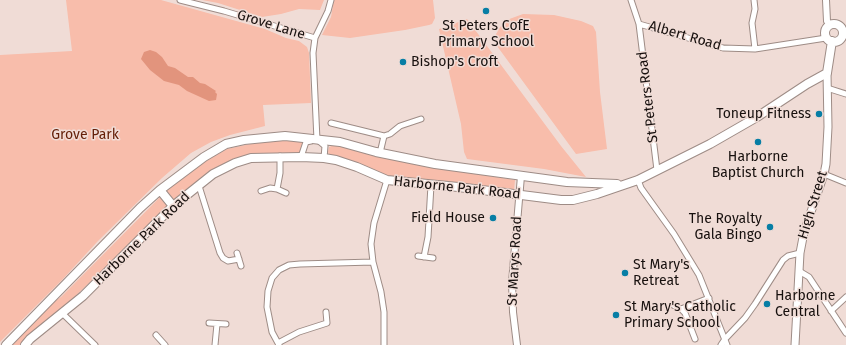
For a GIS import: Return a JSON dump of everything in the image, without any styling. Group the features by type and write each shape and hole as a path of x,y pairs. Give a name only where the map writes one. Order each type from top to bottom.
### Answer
{"main road":[{"path":"830,25 838,25 844,30 840,39 829,39 825,30 830,25"},
{"name":"High Street","path":"795,345 800,253 807,222 824,174 827,148 827,73 829,39"},
{"name":"Harborne Park Road","path":"25,345 30,339 83,296 173,206 213,174 235,163 251,158 280,156 324,158 358,167 387,180 561,200 573,200 597,194 638,180 710,144 756,118 807,84 827,73"},
{"name":"Harborne Park Road","path":"6,345 140,208 160,190 204,157 226,144 262,137 285,136 340,142 380,153 435,164 566,182 625,184"},
{"path":"160,190 173,206"}],"street":[{"name":"Grove Lane","path":"180,0 224,11 315,38"},
{"path":"317,140 313,53 315,38 328,11 331,0"},
{"name":"St Peters Road","path":"631,0 639,24 657,170"},
{"path":"754,0 755,9 752,23 755,49"},
{"path":"826,0 827,21 830,25"},
{"name":"Albert Road","path":"639,24 723,48 755,49 829,39"},
{"path":"827,88 846,94"},
{"path":"331,123 384,136 390,134 400,126 421,119"},
{"path":"380,153 384,136"},
{"path":"301,156 306,142 317,140 325,146 324,158"},
{"path":"277,189 280,173 280,156"},
{"path":"824,174 846,183"},
{"name":"St Marys Road","path":"517,345 513,312 512,282 521,176"},
{"path":"384,345 384,312 381,292 373,262 371,244 373,227 387,180"},
{"path":"638,180 641,188 674,234 699,275 727,345"},
{"path":"431,184 428,237 421,256 433,258"},
{"path":"199,186 220,253 223,258 228,261 239,260"},
{"path":"261,191 270,188 286,193"},
{"path":"237,253 241,266"},
{"path":"721,345 724,339 755,304 784,260 788,256 800,253"},
{"path":"326,312 327,324 299,332 278,344 272,332 267,307 268,291 272,278 279,270 300,264 373,262"},
{"path":"799,271 808,277 846,333"},
{"path":"831,311 846,297"},
{"path":"681,309 709,298"},
{"path":"673,305 681,309 685,314 695,339"},
{"path":"62,313 95,345"},
{"path":"209,323 226,324"},
{"path":"215,345 217,324"},
{"path":"156,335 165,345"},
{"path":"156,345 161,341"}],"green space":[{"name":"Grove Park","path":"66,0 161,0 265,29 286,38 299,41 307,47 309,53 311,103 263,105 265,126 230,135 211,142 191,153 162,178 98,241 62,280 0,342 0,55 72,51"},
{"path":"202,0 324,0 320,10 299,9 262,17 218,3"},
{"path":"334,0 433,0 435,18 432,24 405,30 350,38 322,35 331,17"},
{"path":"523,14 554,15 581,21 593,26 596,32 600,92 607,149 576,154 497,46 496,34 504,21"},
{"path":"467,19 561,146 586,177 544,169 467,159 464,152 461,124 439,29"},
{"path":"269,140 303,141 299,154 230,163 166,210 68,303 38,328 21,345 10,345 61,297 166,191 194,168 227,149"},
{"path":"334,145 408,163 515,180 514,191 390,178 330,157 328,152 329,147"}],"shaded area":[{"path":"150,50 156,52 162,57 168,66 175,68 188,77 193,77 200,83 205,84 216,91 216,100 209,101 187,91 179,85 164,81 150,70 141,59 144,52"}],"place":[{"name":"St Peters CofE Primary School","path":"486,11"},
{"name":"Bishop's Croft","path":"403,62"},
{"name":"Toneup Fitness","path":"819,114"},
{"name":"Harborne Baptist Church","path":"758,142"},
{"name":"Field House","path":"493,218"},
{"name":"The Royalty Gala Bingo","path":"770,227"},
{"name":"St Mary's Retreat","path":"625,273"},
{"name":"Harborne Central","path":"767,304"},
{"name":"St Mary's Catholic Primary School","path":"616,315"}]}
